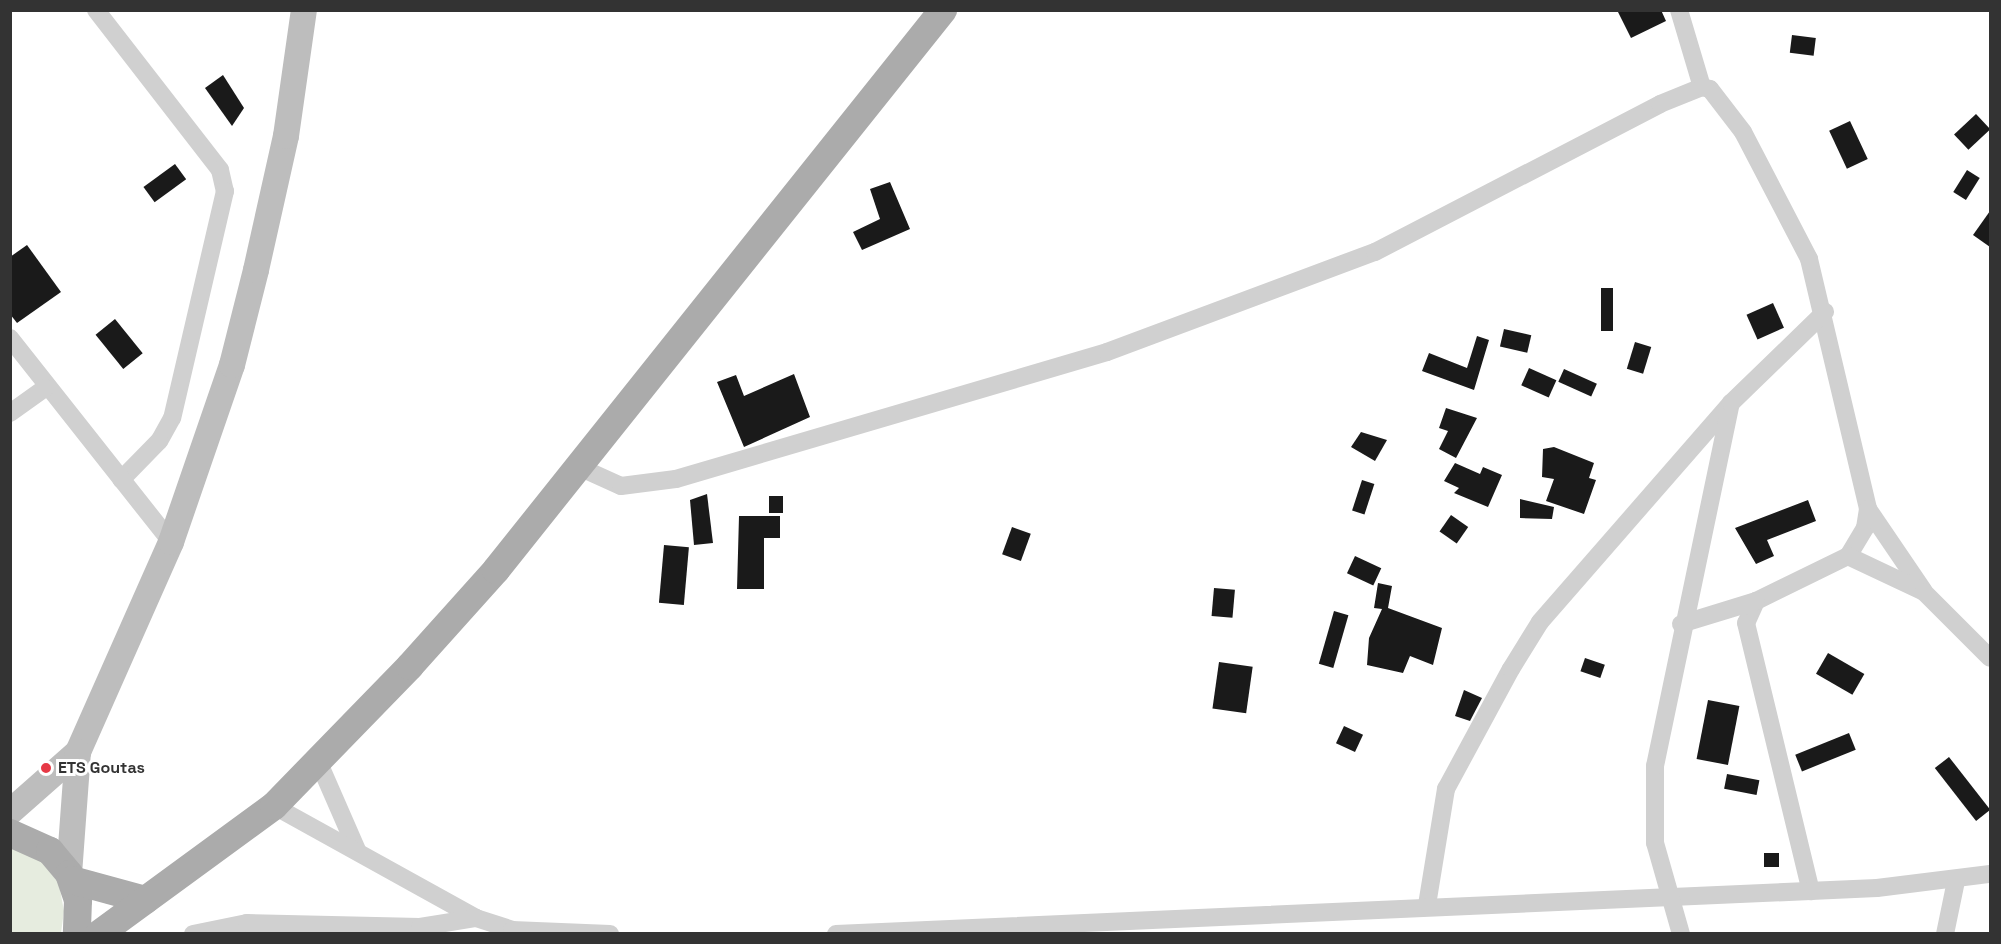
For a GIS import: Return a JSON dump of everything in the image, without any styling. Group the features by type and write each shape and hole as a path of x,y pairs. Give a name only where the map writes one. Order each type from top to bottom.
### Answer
{"main road":[{"path":"70,877 78,752 171,542 232,365 286,136 304,10"},
{"path":"99,933 274,806 319,763 496,570 943,10"},
{"path":"10,812 78,752"},
{"path":"10,833 50,851 70,877 78,900 77,933"},
{"path":"70,877 145,900"}],"street":[{"path":"96,10 224,181 192,345 172,418 159,441 121,480"},
{"path":"1679,10 1702,87 1720,95 1743,132 1802,243 1825,312 1868,509 1865,528 1848,556 1756,601 1681,624"},
{"path":"579,467 621,486 704,472 1243,306 1376,252 1702,87"},
{"path":"1427,905 1446,789 1511,669 1540,622 1731,403 1825,312"},
{"path":"10,338 45,388 171,542"},
{"path":"10,413 45,388"},
{"path":"1681,933 1655,843 1653,807 1655,766 1681,624 1731,403"},
{"path":"1868,509 1924,591 1990,658"},
{"path":"1848,556 1924,591"},
{"path":"1756,601 1745,633 1811,891"},
{"path":"319,763 357,850"},
{"path":"274,806 476,918 511,932 610,933"},
{"path":"836,933 1427,905 1811,891 1956,881 1990,874"},
{"path":"1945,933 1956,881"},
{"path":"193,933 247,923 368,929 420,927 476,918"}],"shaded area":[{"path":"10,845 43,862 59,884 64,911 61,933 11,933"}],"building":[{"path":"1617,10 1661,10 1666,21 1631,38"},
{"path":"1792,35 1816,38 1814,56 1790,53"},
{"path":"223,75 244,108 232,126 205,88"},
{"path":"1976,114 1990,130 1968,150 1954,134"},
{"path":"1850,121 1868,159 1847,169 1829,131"},
{"path":"175,164 186,179 155,202 143,187"},
{"path":"1967,170 1980,178 1966,200 1953,192"},
{"path":"890,182 910,229 862,250 853,232 880,219 870,189"},
{"path":"1990,211 1990,247 1973,235"},
{"path":"27,245 61,292 17,323 10,314 10,257"},
{"path":"1601,288 1613,288 1613,331 1601,331"},
{"path":"1773,303 1784,328 1757,339 1747,315"},
{"path":"115,319 143,353 123,369 96,335"},
{"path":"1504,329 1531,335 1527,353 1500,347"},
{"path":"1477,336 1489,340 1474,390 1422,371 1429,353 1467,368"},
{"path":"1635,342 1651,347 1643,374 1627,369"},
{"path":"1529,368 1556,380 1549,398 1521,385"},
{"path":"1564,369 1597,384 1591,396 1558,382"},
{"path":"794,374 810,417 744,447 717,382 736,375 744,396"},
{"path":"1446,408 1477,418 1456,458 1439,449 1448,431 1439,428"},
{"path":"1361,432 1387,440 1375,461 1351,447"},
{"path":"1554,447 1594,463 1589,478 1596,480 1584,514 1546,501 1554,479 1542,477 1543,449"},
{"path":"1455,463 1480,474 1483,467 1502,475 1488,507 1454,493 1459,488 1444,481"},
{"path":"1362,480 1374,484 1364,514 1352,510"},
{"path":"707,494 713,543 694,545 690,500"},
{"path":"769,496 783,496 783,513 769,513"},
{"path":"1520,499 1554,507 1552,519 1520,518"},
{"path":"1808,500 1816,521 1767,540 1774,556 1756,564 1735,528"},
{"path":"1451,515 1468,527 1457,543 1440,531"},
{"path":"739,516 780,516 780,538 764,538 764,589 737,589"},
{"path":"1012,527 1031,534 1021,561 1002,554"},
{"path":"664,545 689,547 684,605 659,603"},
{"path":"1355,556 1381,568 1373,585 1347,573"},
{"path":"1378,583 1392,586 1388,608 1442,628 1433,665 1410,656 1403,673 1367,665 1369,638 1382,609 1374,608"},
{"path":"1214,588 1235,590 1232,618 1212,616"},
{"path":"1334,611 1348,615 1333,668 1319,664"},
{"path":"1828,653 1864,674 1852,695 1816,674"},
{"path":"1585,658 1605,665 1600,678 1580,671"},
{"path":"1219,662 1253,667 1246,713 1212,709"},
{"path":"1464,690 1482,698 1470,721 1455,716"},
{"path":"1708,700 1739,706 1728,765 1697,759"},
{"path":"1344,726 1363,735 1355,752 1336,743"},
{"path":"1849,733 1856,750 1802,771 1795,755"},
{"path":"1949,757 1990,809 1976,821 1935,768"},
{"path":"1727,774 1759,780 1757,795 1724,789"},
{"path":"1764,853 1779,853 1779,867 1764,867"}],"place":[{"name":"ETS Goutas","path":"46,768"}]}
